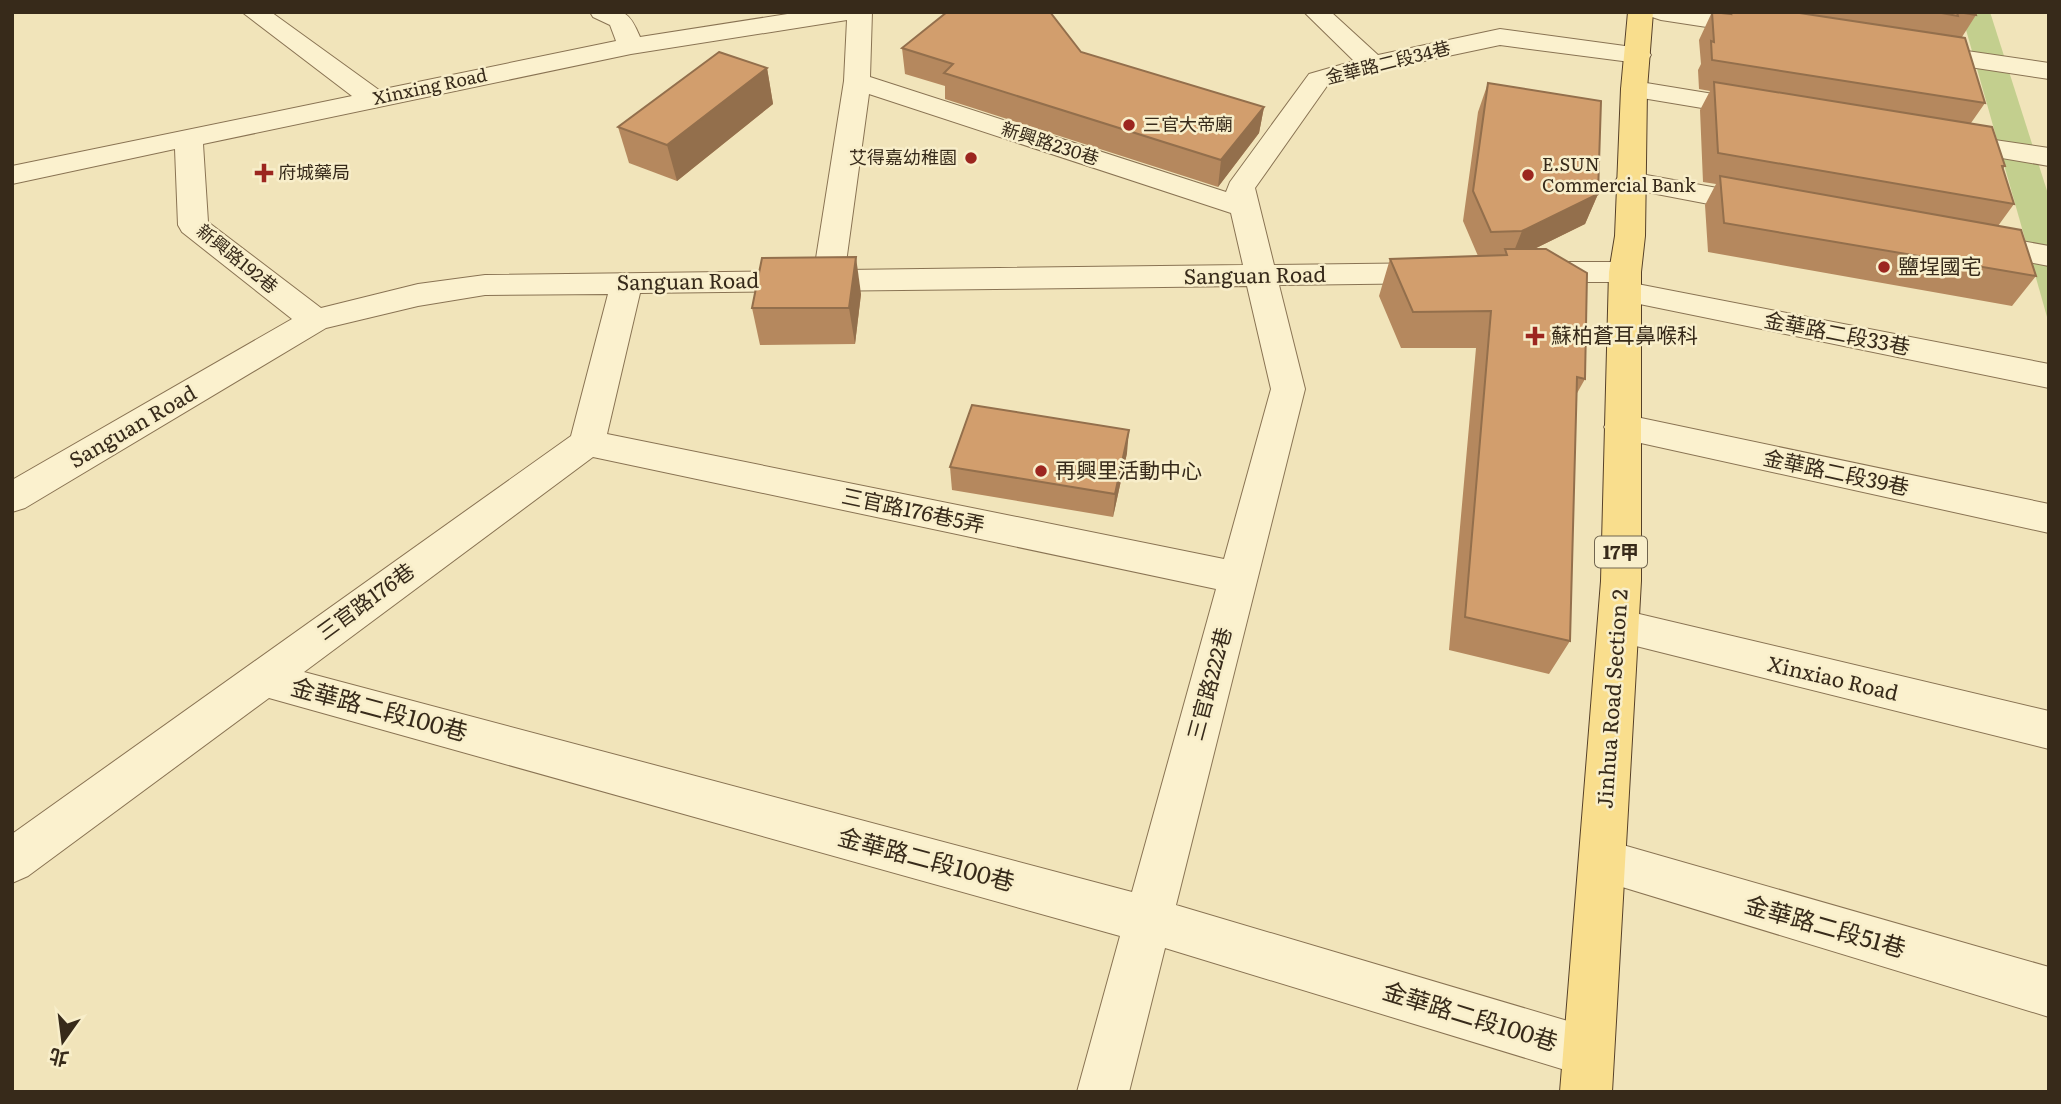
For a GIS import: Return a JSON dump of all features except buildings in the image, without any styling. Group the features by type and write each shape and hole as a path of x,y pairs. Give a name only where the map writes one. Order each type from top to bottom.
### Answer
{"main road":[{"name":"Jinhua Road Section 2","path":"1587,1072 1618,626 1626,282 1641,12"}],"street":[{"path":"254,12 374,99"},
{"path":"602,12 621,21 631,46"},
{"name":"Xinxing Road","path":"12,175 631,46 851,12"},
{"path":"828,280 858,81 860,12"},
{"path":"1316,12 1372,64"},
{"path":"1661,12 1781,31"},
{"name":"金華路二段34巷","path":"1263,276 1240,188 1318,80 1372,64 1500,37 1788,114"},
{"path":"1888,47 2049,71"},
{"name":"新興路230巷","path":"858,81 1243,207"},
{"path":"1925,137 2049,157"},
{"name":"新興路192巷","path":"189,139 193,225 315,320"},
{"path":"1630,181 1792,210"},
{"path":"1954,239 2049,256"},
{"path":"1505,272 1626,282"},
{"name":"Sanguan Road","path":"12,498 315,320 418,295 485,285 1465,273"},
{"name":"三官路222巷","path":"1103,1092 1288,389 1263,276"},
{"name":"金華路二段33巷","path":"1626,282 2049,376"},
{"path":"587,443 627,283"},
{"name":"金華路二段39巷","path":"1622,427 2049,519"},
{"name":"三官路176巷5弄","path":"587,443 1238,578"},
{"name":"三官路176巷","path":"12,861 587,443"},
{"name":"Xinxiao Road","path":"1618,626 2049,730"},
{"name":"金華路二段100巷","path":"261,678 1149,920 1587,1072"},
{"name":"金華路二段51巷","path":"1602,862 2049,992"}],"green space":[{"path":"1961,12 1990,12 2049,197 2049,324"}],"place":[{"name":"三官大帝廟","path":"1129,125"},
{"name":"艾得嘉幼稚園","path":"971,158"},
{"name":"府城藥局","path":"264,173"},
{"name":"E.SUN Commercial Bank","path":"1528,175"},
{"name":"鹽埕國宅","path":"1884,267"},
{"name":"蘇柏蒼耳鼻喉科","path":"1535,336"},
{"name":"再興里活動中心","path":"1041,471"}]}
